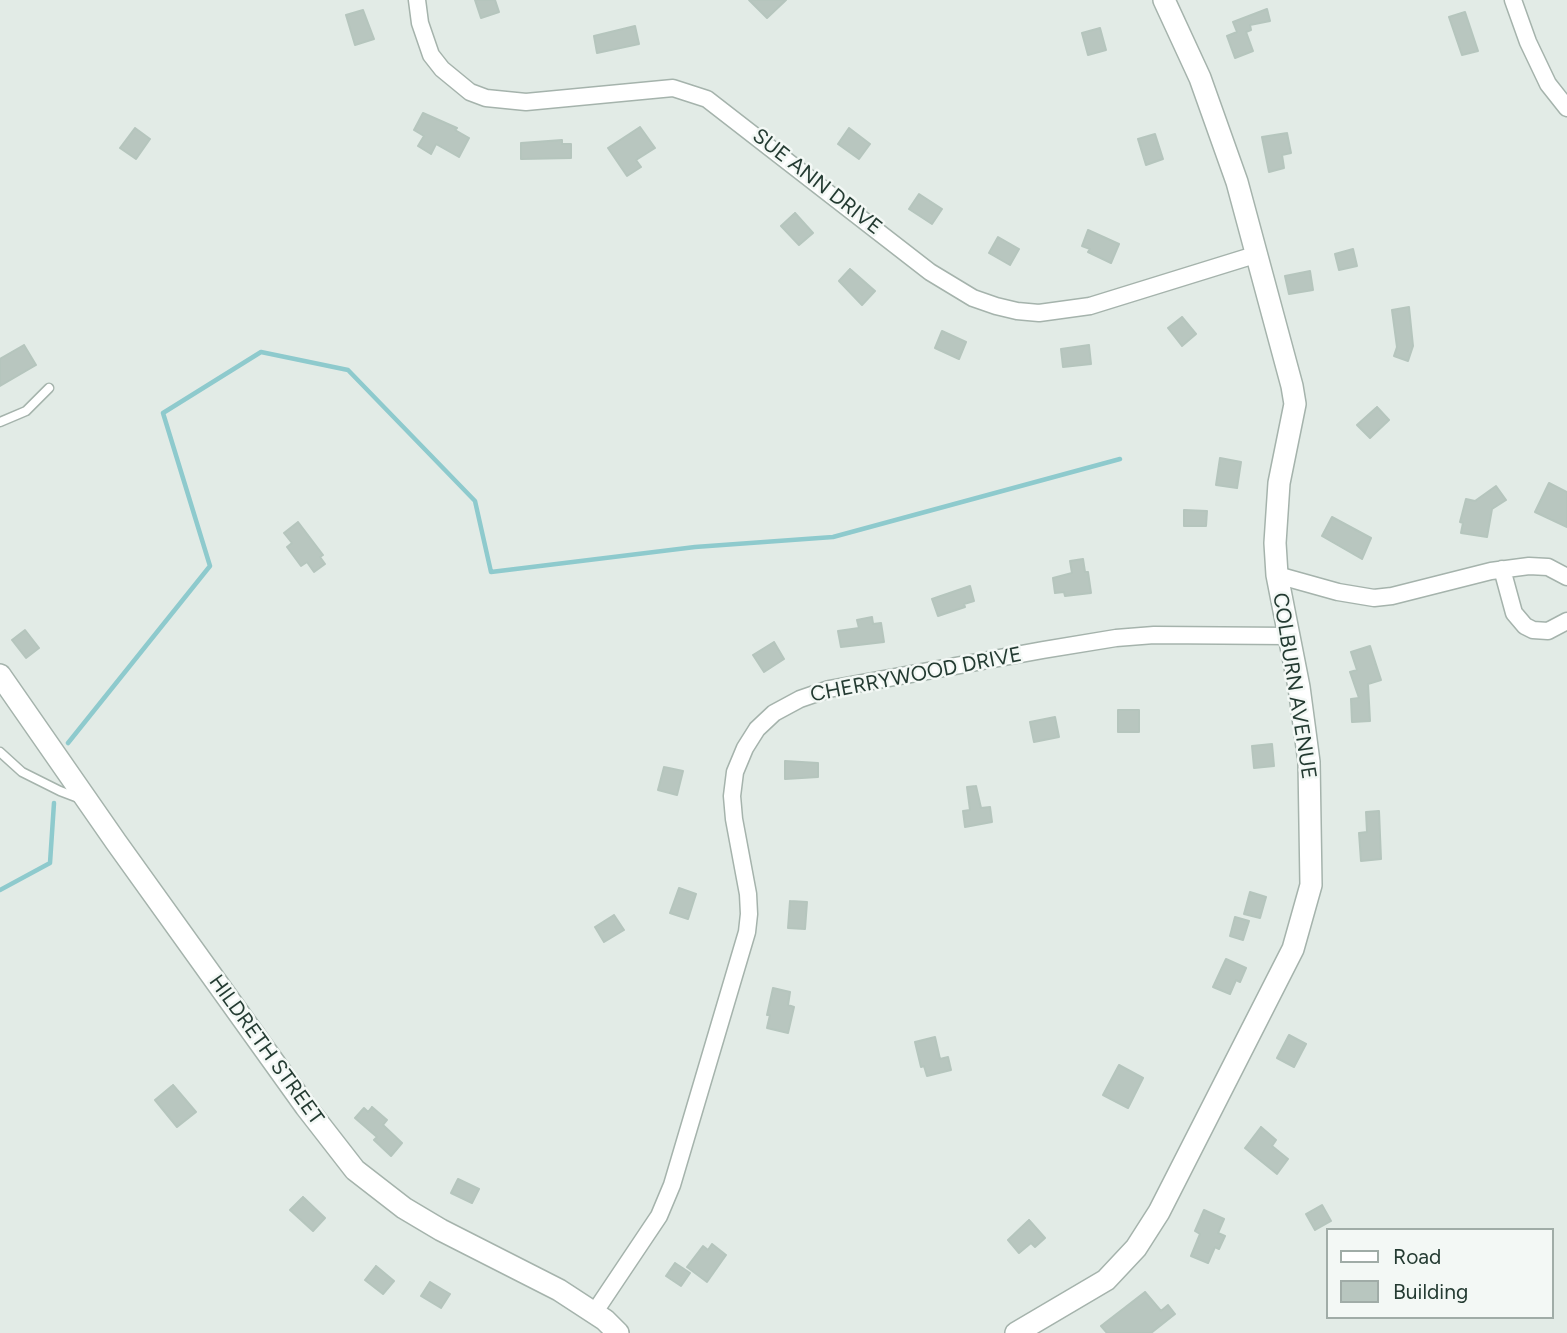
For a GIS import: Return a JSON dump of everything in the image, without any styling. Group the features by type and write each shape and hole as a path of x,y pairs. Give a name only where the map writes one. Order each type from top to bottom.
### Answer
{"street":[{"name":"SUE ANN DRIVE","path":"417,0 420,23 431,55 442,69 470,92 486,98 526,102 653,88 689,91 728,112 930,272 973,298 996,306 1017,312 1040,313 1090,306 1258,254"},
{"name":"COLBURN AVENUE","path":"1016,1333 1106,1280 1136,1248 1159,1212 1293,948 1311,885 1309,762 1277,575 1275,543 1279,483 1295,404 1258,254 1237,182 1200,78 1164,0"},
{"path":"1513,0 1528,42 1548,84 1567,108"},
{"path":"1277,575 1338,592 1374,598 1502,569 1529,566 1556,569 1567,577"},
{"path":"1502,569 1514,612 1525,626 1548,631 1567,621"},
{"name":"CHERRYWOOD DRIVE","path":"594,1313 659,1216 672,1185 747,932 748,894 734,819 734,772 757,729 774,713 800,699 829,689 1043,650 1116,638 1154,635 1289,636"},
{"name":"HILDRETH STREET","path":"0,675 306,1107 355,1170 404,1208 441,1230 559,1290 618,1333"}],"lane":[{"path":"0,422 26,411 49,388"},
{"path":"0,752 22,772 87,801"}],"building":[{"path":"475,0 495,0 499,12 481,18"},
{"path":"749,0 786,0 767,18"},
{"path":"1267,9 1270,21 1250,25 1251,30 1246,32 1253,51 1235,58 1227,36 1237,32 1233,22"},
{"path":"363,10 374,39 355,45 346,15"},
{"path":"1465,12 1478,51 1462,55 1449,17"},
{"path":"635,26 639,44 597,53 594,36"},
{"path":"1100,28 1106,50 1088,55 1082,33"},
{"path":"423,113 457,128 455,130 469,138 459,157 436,144 431,154 418,146 424,136 414,130"},
{"path":"640,127 655,148 636,160 641,167 627,176 608,148"},
{"path":"135,128 150,139 136,159 120,148"},
{"path":"849,128 870,144 859,159 838,144"},
{"path":"1287,133 1291,153 1282,155 1284,168 1269,172 1262,137"},
{"path":"1155,134 1163,159 1146,165 1138,139"},
{"path":"562,140 562,144 571,144 571,158 521,159 521,143"},
{"path":"919,194 942,209 932,224 909,209"},
{"path":"795,213 813,233 799,245 781,226"},
{"path":"1088,230 1119,244 1111,263 1088,252 1090,249 1082,246"},
{"path":"998,237 1019,249 1010,265 989,253"},
{"path":"1353,249 1357,266 1339,270 1335,254"},
{"path":"850,269 875,291 862,305 839,281"},
{"path":"1310,271 1313,290 1289,294 1285,276"},
{"path":"1409,307 1413,346 1408,361 1394,356 1397,347 1392,310"},
{"path":"1182,317 1196,334 1182,346 1168,328"},
{"path":"942,331 966,342 959,359 935,348"},
{"path":"24,345 36,365 0,386 0,359"},
{"path":"1089,345 1091,364 1063,367 1061,349"},
{"path":"1377,407 1389,420 1370,438 1357,425"},
{"path":"1220,458 1241,462 1237,488 1216,485"},
{"path":"1549,483 1567,492 1567,527 1535,512"},
{"path":"1496,486 1506,500 1492,509 1487,537 1461,533 1463,523 1460,522 1466,499 1475,501"},
{"path":"1184,510 1207,511 1206,526 1184,526"},
{"path":"1332,517 1371,538 1362,559 1322,536"},
{"path":"298,522 323,555 320,557 325,564 314,572 307,562 301,566 287,547 292,543 284,533"},
{"path":"1083,559 1091,593 1065,596 1064,592 1055,593 1053,578 1072,573 1070,561"},
{"path":"970,586 974,601 938,616 932,599"},
{"path":"872,617 873,624 881,623 884,642 841,647 838,631 859,628 857,620"},
{"path":"25,630 39,648 26,658 12,640"},
{"path":"774,642 784,659 764,672 753,655"},
{"path":"1370,646 1381,680 1368,684 1370,721 1352,722 1351,699 1359,698 1350,672 1357,670 1351,652"},
{"path":"1118,710 1139,710 1139,732 1118,732"},
{"path":"1055,717 1059,737 1034,742 1030,722"},
{"path":"1272,744 1274,766 1254,768 1252,746"},
{"path":"785,761 818,763 818,777 785,779"},
{"path":"664,767 683,771 677,795 658,790"},
{"path":"976,786 981,808 990,807 992,822 965,827 963,811 970,810 967,787"},
{"path":"1379,811 1381,859 1361,861 1359,833 1367,832 1366,812"},
{"path":"679,888 696,894 688,919 670,913"},
{"path":"1250,892 1266,897 1260,918 1244,914"},
{"path":"790,901 807,902 805,929 788,928"},
{"path":"614,915 624,930 604,942 595,927"},
{"path":"1235,917 1249,921 1243,940 1230,936"},
{"path":"1226,959 1246,968 1240,982 1236,980 1230,994 1213,987"},
{"path":"773,988 790,992 788,1005 794,1007 788,1033 767,1028"},
{"path":"1289,1035 1306,1044 1294,1067 1277,1058"},
{"path":"935,1037 940,1059 948,1057 951,1070 927,1076 924,1066 921,1067 915,1042"},
{"path":"1119,1065 1143,1078 1128,1108 1103,1095"},
{"path":"173,1085 196,1112 177,1127 155,1100"},
{"path":"372,1107 387,1120 383,1125 402,1143 391,1156 374,1140 377,1137 355,1118 364,1108 368,1112"},
{"path":"1261,1127 1276,1140 1272,1146 1288,1159 1277,1174 1245,1148"},
{"path":"458,1179 479,1189 472,1203 451,1193"},
{"path":"303,1197 325,1218 313,1231 290,1210"},
{"path":"1322,1205 1331,1221 1315,1230 1306,1214"},
{"path":"1204,1210 1224,1219 1218,1233 1225,1236 1219,1249 1215,1247 1208,1263 1191,1256 1200,1234 1195,1231"},
{"path":"1029,1220 1045,1238 1035,1247 1031,1243 1019,1253 1008,1240"},
{"path":"712,1244 726,1255 707,1282 687,1267 703,1246 708,1250"},
{"path":"675,1263 690,1273 681,1286 666,1276"},
{"path":"376,1266 394,1281 383,1294 365,1280"},
{"path":"430,1282 450,1294 441,1308 421,1296"},
{"path":"1145,1292 1161,1311 1168,1305 1175,1314 1151,1333 1107,1333 1101,1326"}],"waterway":[{"path":"68,743 210,566 163,413 261,352 348,370 475,501 491,572 695,547 833,537 1120,459"},
{"path":"0,890 50,863 54,803"}]}
